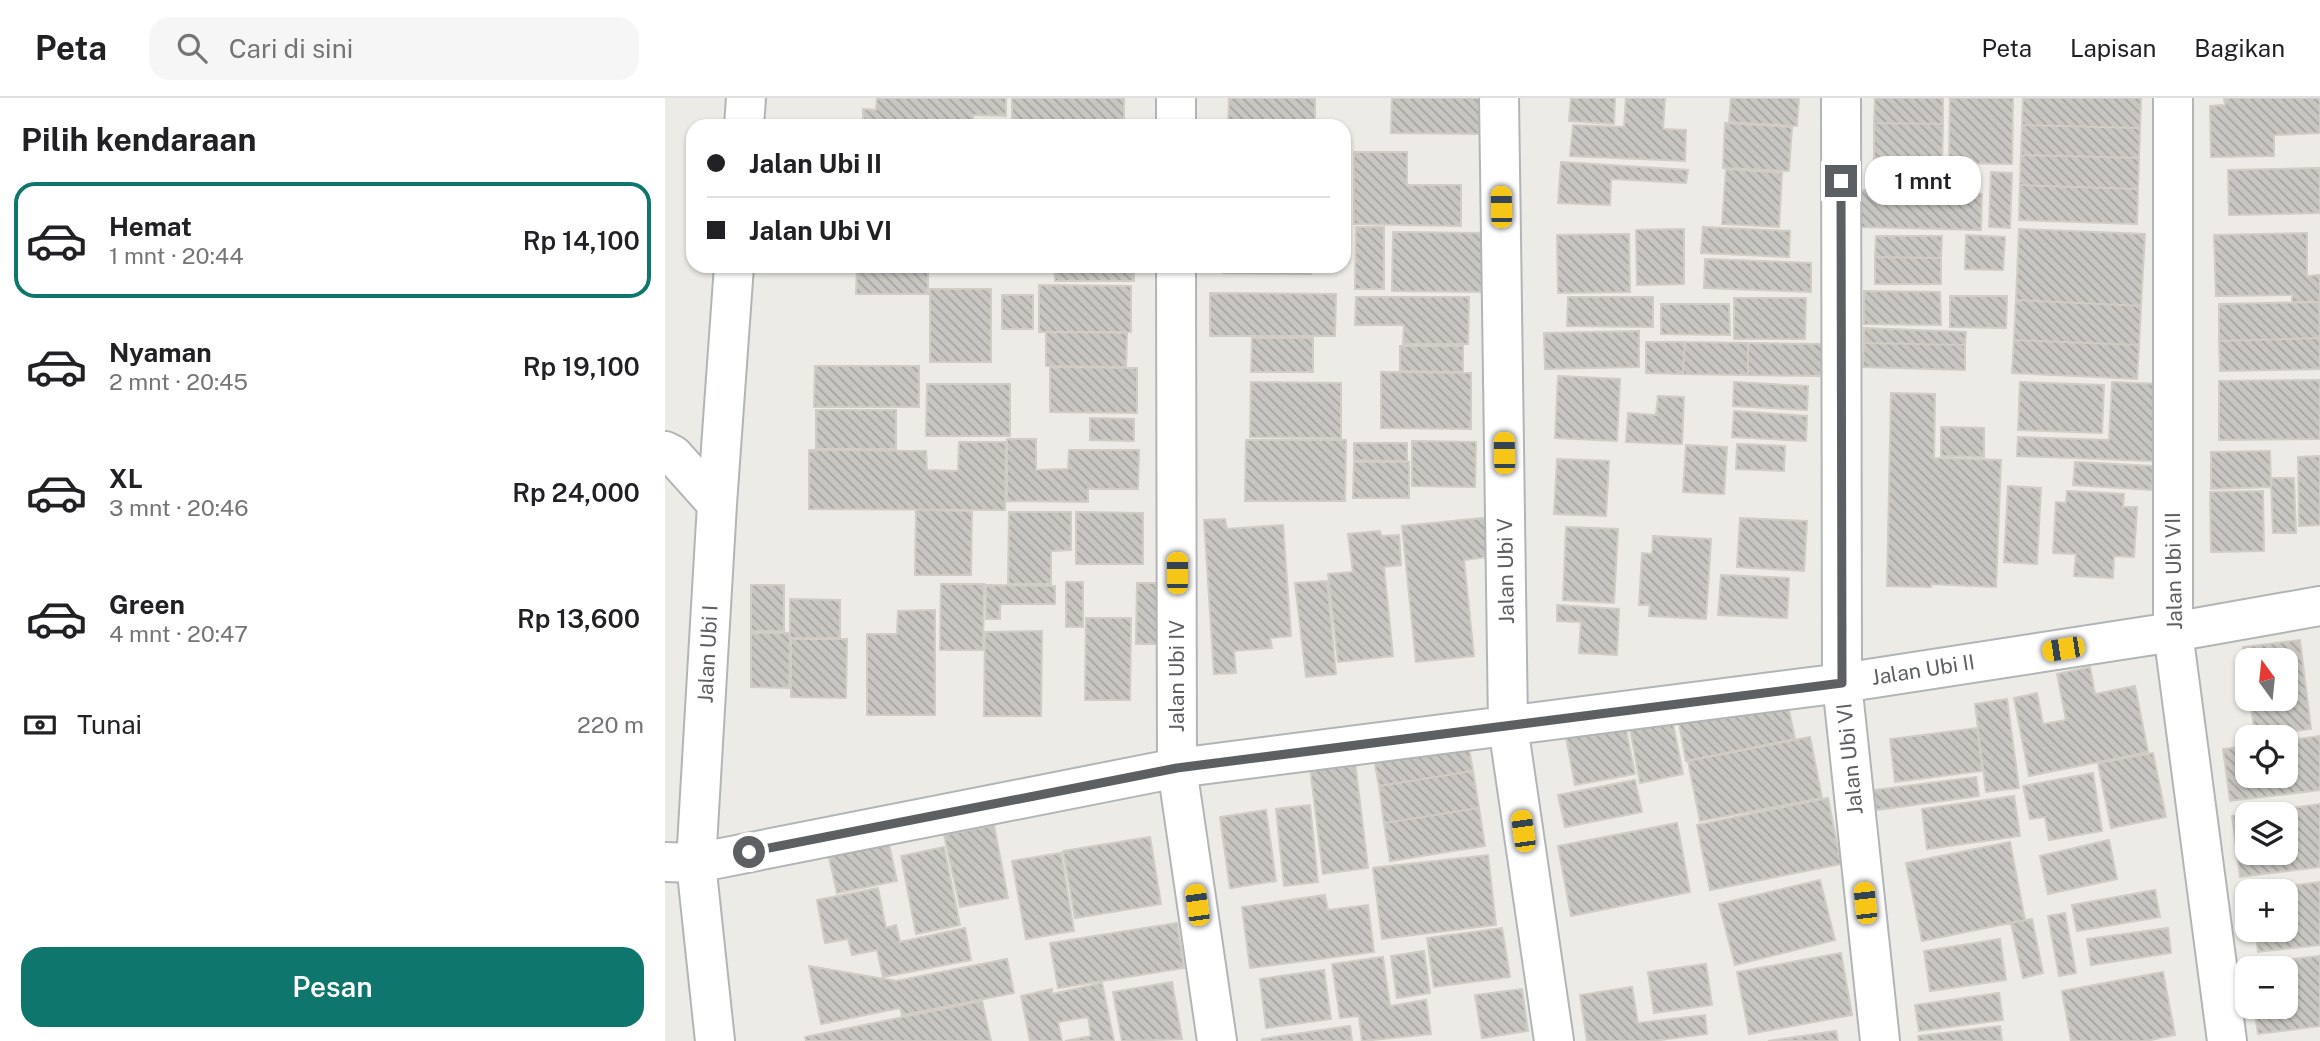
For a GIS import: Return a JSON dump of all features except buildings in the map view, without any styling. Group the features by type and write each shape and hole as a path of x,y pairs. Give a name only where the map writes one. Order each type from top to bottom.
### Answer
{"street":[{"path":"744,119 746,98"},
{"path":"1176,98 1176,119"},
{"name":"Jalan Ubi V","path":"1499,98 1508,726 1553,1041"},
{"name":"Jalan Ubi VI","path":"1841,98 1842,683 1880,1041"},
{"name":"Jalan Ubi VII","path":"2173,98 2173,632 2227,1041"},
{"name":"Jalan Ubi I","path":"715,1041 680,862 717,504 734,273"},
{"name":"Jalan Ubi IV","path":"1176,273 1177,768 1217,1041"},
{"path":"665,451 673,455 717,504"},
{"name":"Jalan Ubi II","path":"680,862 1177,768 1842,683 2173,632 2320,606"}],"route":[{"path":"749,852 1177,768 1842,683 1841,181"}]}
